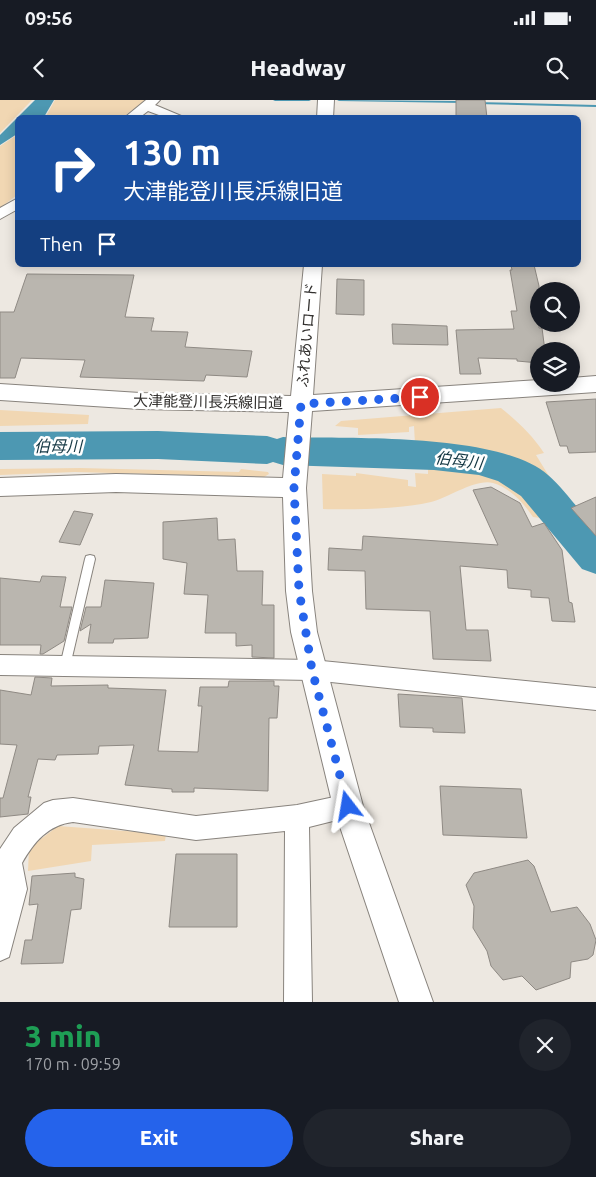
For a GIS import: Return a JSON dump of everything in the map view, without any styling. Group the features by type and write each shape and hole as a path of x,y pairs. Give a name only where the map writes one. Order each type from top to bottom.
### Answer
{"street":[{"path":"325,115 326,100"},
{"path":"134,115 150,103 174,115"},
{"path":"0,215 15,204"},
{"name":"ふれあいロード","path":"313,267 295,482 299,590 312,670 348,806 416,1002"},
{"name":"大津能登川長浜線旧道","path":"0,392 140,401 301,404 596,384"},
{"path":"0,486 295,482"},
{"path":"0,665 312,670 596,699"},
{"path":"0,948 14,889 5,861 23,837 53,812 73,810 196,828 297,817 348,806"},
{"path":"297,817 298,1002"}],"lane":[{"path":"65,666 90,559"}],"shaded area":[{"path":"0,100 32,100 17,115 15,115 15,118 0,133"},
{"path":"55,100 146,100 126,115 47,115"},
{"path":"15,136 15,197 0,208 0,146"},
{"path":"501,408 535,440 544,453 536,455 555,486 539,473 506,457 472,449 415,444 414,426 409,427 409,432 358,435 358,428 335,426 341,421"},
{"path":"0,410 89,415 88,424 0,426"},
{"path":"80,468 239,472 241,469 268,472 269,474 264,477 75,472 0,475 0,469"},
{"path":"428,469 465,471 502,480 513,485 523,493 547,519 533,517 525,506 510,492 499,485 486,482 471,486 438,500 419,504 377,508 323,509 322,474 356,476 356,473 408,480 408,486 416,487 415,473 428,474"},
{"path":"58,826 166,834 165,841 92,845 91,861 28,871 29,848"}],"water":[{"path":"35,100 54,100 45,115 20,115"},
{"path":"15,120 15,135 0,145 0,135"}],"building":[{"path":"456,100 485,100 487,115 456,115"},
{"path":"511,267 534,267 538,282 530,282 530,332 543,332 544,342 530,342 530,362 517,361 517,359 478,358 481,374 460,374 456,330 514,329 511,311 517,311 510,270 512,270"},
{"path":"27,274 134,275 125,317 154,318 151,331 188,332 185,347 252,351 247,377 206,375 204,381 80,377 85,360 21,358 15,378 0,378 0,312 14,312"},
{"path":"337,279 364,280 364,315 336,314"},
{"path":"392,324 447,326 448,345 393,344"},
{"path":"596,399 596,452 569,453 567,446 560,446 546,402"},
{"path":"491,487 520,503 532,527 544,523 562,550 569,602 572,603 575,622 552,621 549,598 531,597 531,590 508,588 507,570 460,566 466,630 488,630 491,661 433,659 430,611 366,609 365,571 328,570 329,548 362,550 363,536 498,545 473,490"},
{"path":"596,497 596,536 571,508"},
{"path":"74,511 93,514 80,545 59,542"},
{"path":"217,518 218,540 235,539 237,571 263,571 262,605 274,605 274,658 252,657 252,645 236,646 236,633 205,633 208,595 184,594 187,563 163,559 163,522"},
{"path":"42,576 66,577 60,607 72,607 64,641 43,654 40,654 41,645 0,645 0,578 40,582"},
{"path":"105,580 154,583 148,638 114,639 113,643 88,643 91,624 80,631 86,607 101,607"},
{"path":"35,677 52,678 51,686 108,685 108,688 166,690 158,751 198,752 202,706 198,706 200,687 228,687 229,681 274,681 274,686 279,686 277,718 269,718 268,791 194,788 194,792 172,792 172,789 125,785 134,745 99,746 98,754 57,755 55,760 38,759 28,797 31,797 28,814 0,817 0,798 3,798 17,745 0,744 0,690 31,695"},
{"path":"398,694 462,698 465,733 433,732 433,728 400,727"},
{"path":"440,786 521,789 527,838 443,835"},
{"path":"176,854 237,854 237,927 169,927"},
{"path":"528,860 534,866 551,912 577,907 590,924 596,940 593,955 588,959 571,962 570,978 536,990 522,976 503,980 491,966 487,951 473,928 474,906 466,885 474,873"},
{"path":"75,873 75,877 84,879 81,909 71,910 63,963 21,964 25,940 32,940 38,904 29,905 32,876"}],"waterway":[{"path":"275,100 309,100"},
{"path":"339,100 463,102"},
{"path":"476,103 596,106"},
{"name":"伯母川","path":"0,446 158,445 267,450"},
{"name":"伯母川","path":"283,451 434,456 480,461 511,471 534,485 596,557"}],"route":[{"path":"348,806 312,670 304,632 299,590 294,488 301,404 420,397"}]}
